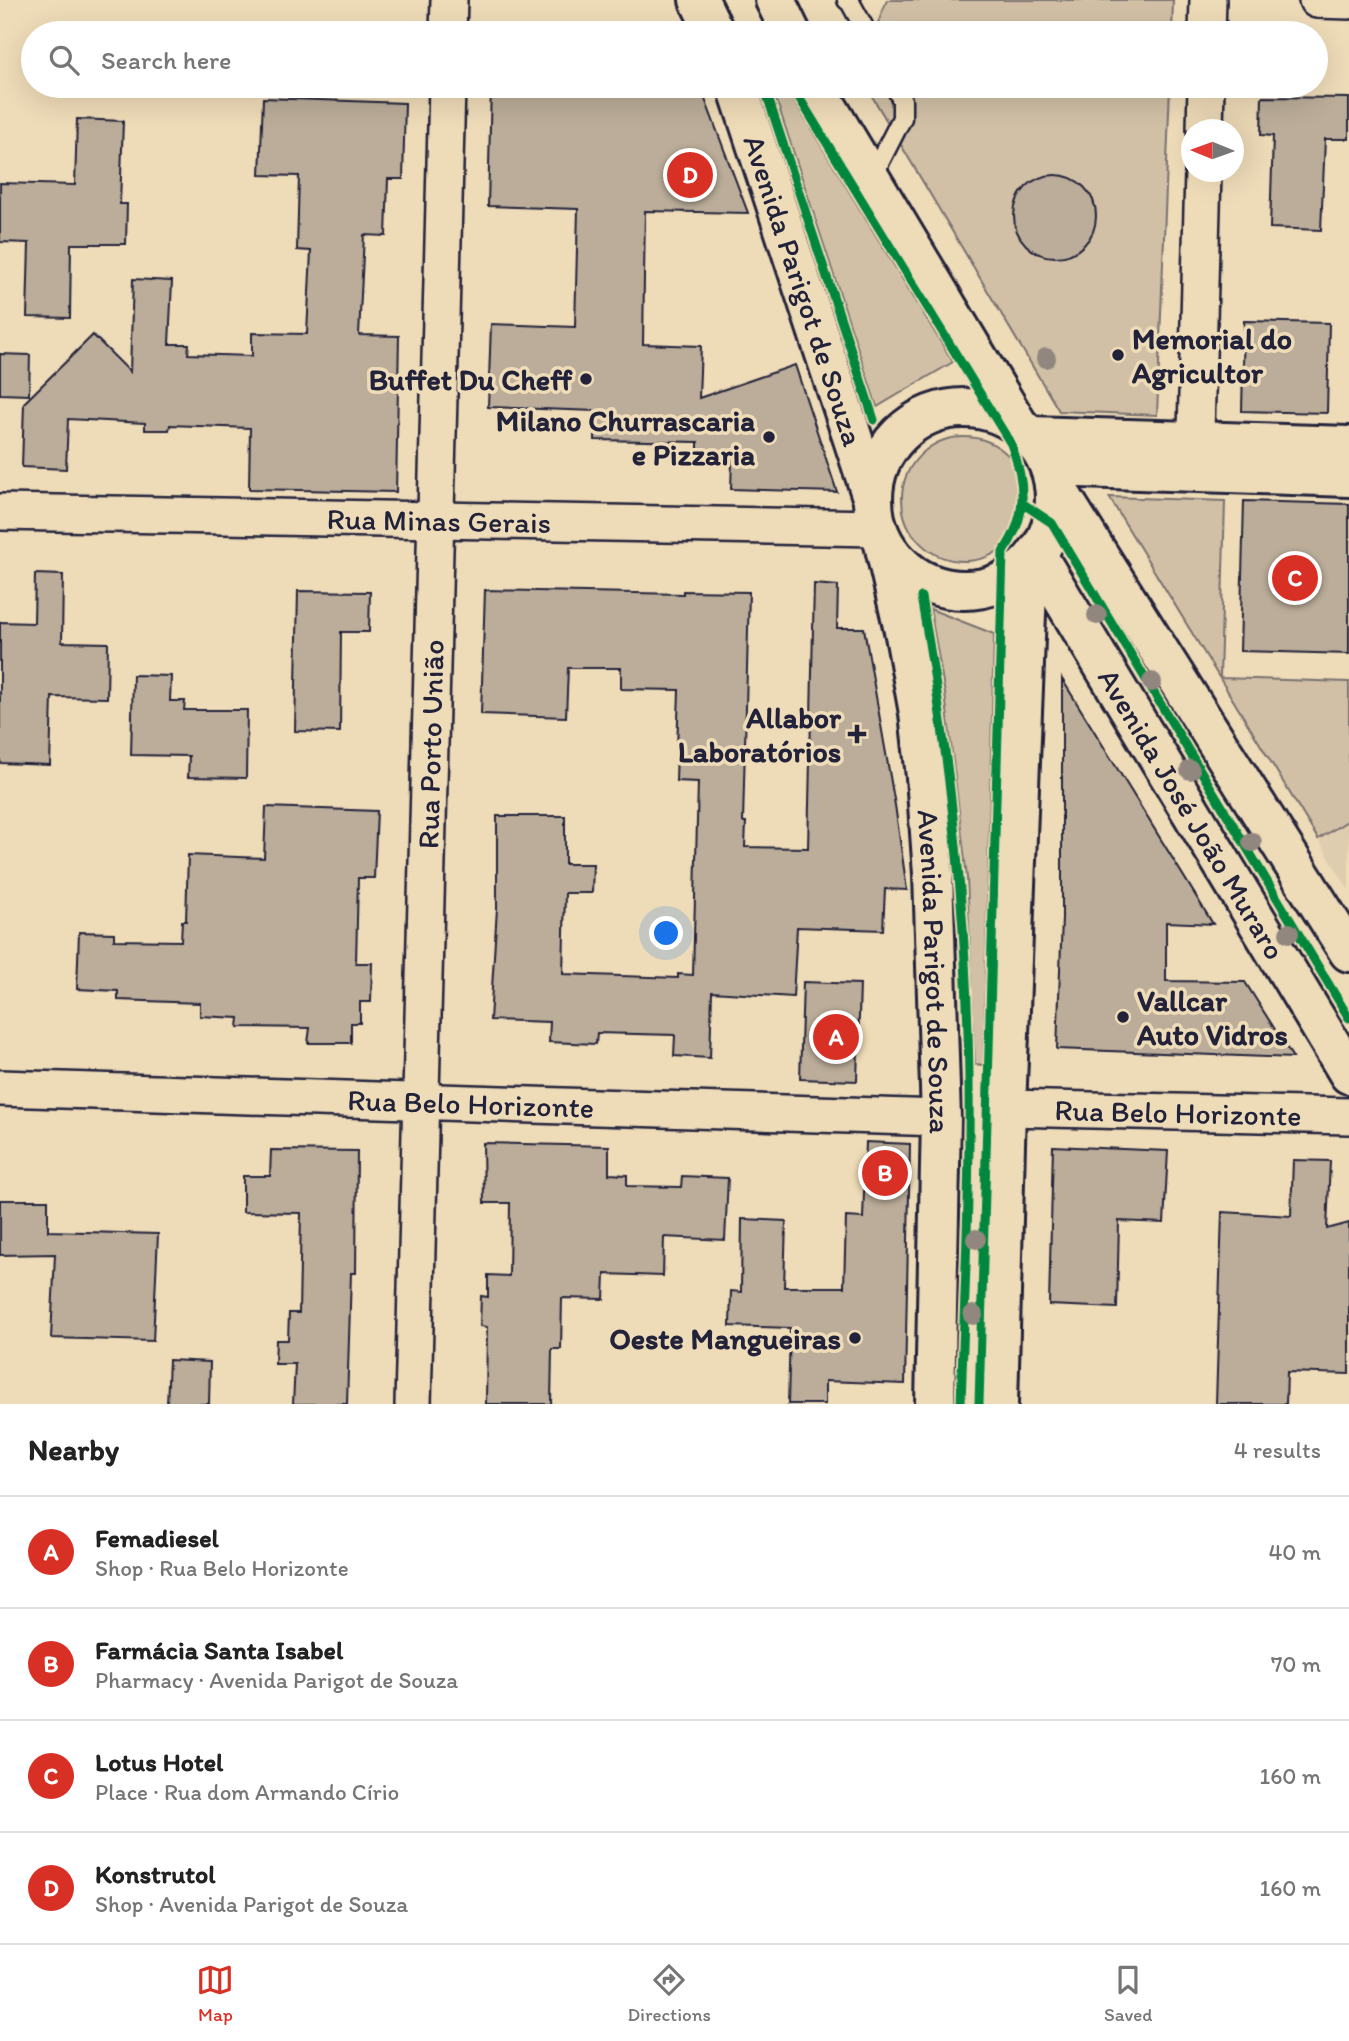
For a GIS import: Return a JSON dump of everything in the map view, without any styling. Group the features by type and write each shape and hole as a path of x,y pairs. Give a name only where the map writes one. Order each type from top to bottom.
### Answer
{"main road":[{"path":"699,0 709,21"},
{"path":"775,0 785,21"},
{"name":"Avenida Parigot de Souza","path":"741,98 878,523 905,635 919,713 933,874 941,1118 935,1404"},
{"path":"823,98 1038,453 1055,504 1052,523 1043,544 1032,559 1002,582 977,589 949,589 924,581 902,565 878,523 878,469 890,444 910,424 935,411 963,407 990,411 1038,453 1196,457 1349,446"},
{"name":"Avenida José João Muraro","path":"1038,453 1349,952"},
{"path":"1196,457 1349,477"},
{"path":"998,1404 1006,1108 1032,559"},
{"name":"Avenida José João Muraro","path":"1032,559 1349,1074"}],"street":[{"path":"448,21 449,0"},
{"path":"1207,21 1208,0"},
{"path":"1317,0 1349,1"},
{"name":"Rua Porto União","path":"413,1404 447,98"},
{"path":"1205,119 1206,98"},
{"path":"1196,457 1203,182"},
{"name":"Rua Minas Gerais","path":"0,512 436,520 878,523"},
{"name":"Rua Belo Horizonte","path":"0,1088 941,1118"},
{"name":"Rua Belo Horizonte","path":"1006,1108 1349,1116"}],"lane":[{"path":"847,0 860,21"},
{"path":"871,179 902,118 901,98"}],"shaded area":[{"path":"887,0 1173,0 1172,21 879,21"},
{"path":"774,98 792,98 953,362 877,407"},
{"path":"873,98 1170,98 1157,415 1059,411"},
{"path":"964,437 988,442 1008,455 1021,475 1026,499 1021,523 1008,543 988,556 964,561 940,556 920,543 907,523 902,499 907,475 920,455 940,442"},
{"path":"1109,497 1225,501 1220,678 1349,682 1349,820 1318,839"},
{"path":"930,609 994,634 983,1065 975,1064 967,878 945,694"},
{"path":"1349,820 1349,890 1318,839"}],"building":[{"path":"263,98 405,103 403,179 388,179 386,236 364,235 359,335 399,336 396,492 249,489 250,428 170,425 169,430 145,430 145,423 68,419 66,469 22,467 24,403 93,335 130,372 133,279 172,281 169,344 189,344 188,354 252,356 252,333 307,334 311,251 297,250 299,176 260,175"},
{"path":"491,98 705,98 748,213 645,211 643,344 701,346 699,398 795,365 837,492 731,489 732,459 698,458 698,442 595,440 596,411 488,407 491,324 575,327 578,209 488,206"},
{"path":"1262,98 1349,98 1349,139 1325,139 1321,230 1270,228 1273,136 1261,135"},
{"path":"77,119 123,121 120,204 127,204 126,244 71,244 70,318 27,317 29,243 0,242 0,183 75,185"},
{"path":"1055,175 1071,178 1084,187 1093,200 1096,216 1093,232 1084,245 1071,254 1055,257 1039,254 1026,245 1017,232 1014,216 1017,200 1026,187 1039,178"},
{"path":"1244,321 1329,323 1327,413 1242,411"},
{"path":"0,354 30,355 29,395 0,394"},
{"path":"1244,501 1349,504 1349,654 1240,651"},
{"path":"35,574 63,575 62,642 108,643 107,698 52,697 50,765 0,763 0,622 34,623"},
{"path":"814,584 838,586 837,628 864,628 907,890 885,889 883,930 797,927 793,997 712,992 710,1058 674,1056 675,1035 597,1033 596,1044 549,1042 550,1022 490,1020 497,908 497,816 565,816 565,864 593,864 592,893 565,893 563,974 678,978 678,974 693,975 698,782 676,781 679,690 621,689 621,668 568,668 566,717 481,714 485,590 683,594 683,591 749,592 743,822 746,822 745,847 808,848"},
{"path":"298,591 370,592 369,632 341,632 340,732 295,731"},
{"path":"133,675 171,676 170,701 185,701 184,710 247,710 246,778 188,777 189,756 131,755"},
{"path":"1062,679 1213,924 1166,922 1166,981 1245,982 1293,1058 1057,1049 1062,918"},
{"path":"266,807 377,811 374,878 358,878 356,963 372,963 371,1002 360,1002 360,1023 351,1023 351,1043 308,1043 310,1028 238,1027 239,1018 200,1016 200,1003 118,1000 118,991 77,989 79,932 114,933 114,940 181,941 182,921 186,921 188,855 264,858"},
{"path":"803,982 860,984 857,1081 800,1079"},
{"path":"866,1142 910,1144 905,1384 825,1381 825,1404 788,1404 790,1328 730,1326 731,1291 741,1292 742,1219 786,1221 784,1287 844,1287 846,1217 863,1218"},
{"path":"483,1143 609,1146 609,1174 627,1175 627,1186 681,1187 682,1176 728,1178 725,1240 664,1237 663,1276 605,1274 604,1299 562,1298 561,1349 552,1349 551,1404 486,1404 487,1327 480,1326 481,1296 488,1297 488,1275 509,1276 510,1203 484,1203"},
{"path":"1053,1146 1168,1151 1164,1223 1119,1221 1117,1308 1049,1305"},
{"path":"271,1150 357,1151 356,1273 351,1273 347,1404 293,1404 295,1364 275,1364 276,1340 288,1340 289,1313 299,1313 301,1213 243,1212 243,1176 270,1176"},
{"path":"1293,1160 1330,1161 1327,1229 1349,1223 1349,1374 1287,1372 1286,1404 1216,1404 1222,1212 1291,1216"},
{"path":"0,1200 48,1200 48,1231 158,1234 153,1341 51,1338 55,1254 0,1255"},
{"path":"169,1360 210,1362 209,1404 167,1404"}],"cycle path":[{"path":"768,98 874,420"},
{"path":"799,98 1011,444 1022,486 1017,526 1003,552 979,1404"},
{"path":"1022,503 1052,523 1349,1018"},
{"path":"921,597 953,814 966,978 968,1219 961,1404"}],"place":[{"name":"Konstrutol","path":"690,175"},
{"name":"Memorial do Agricultor","path":"1118,355"},
{"name":"Buffet Du Cheff","path":"586,379"},
{"name":"Milano Churrascaria e Pizzaria","path":"769,437"},
{"name":"Lotus Hotel","path":"1295,578"},
{"name":"Allabor Laboratórios","path":"857,734"},
{"name":"Vallcar Auto Vidros","path":"1123,1017"},
{"name":"Femadiesel","path":"836,1037"},
{"name":"Farmácia Santa Isabel","path":"885,1173"},
{"name":"Oeste Mangueiras","path":"855,1338"}]}
